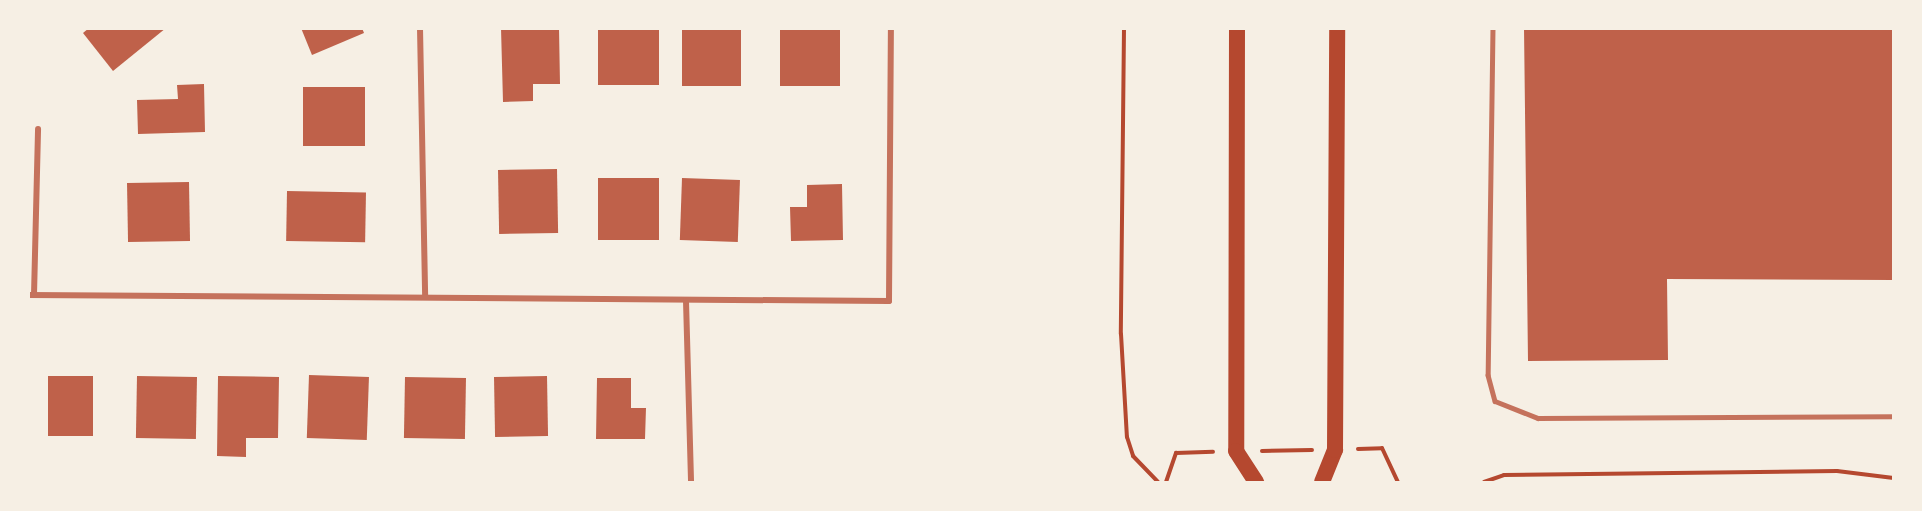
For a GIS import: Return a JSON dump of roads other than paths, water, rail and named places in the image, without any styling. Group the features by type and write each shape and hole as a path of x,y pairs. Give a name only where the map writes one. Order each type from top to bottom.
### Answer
{"highway":[{"path":"1237,28 1236,451 1256,483"},
{"path":"1322,483 1335,450 1337,28"}],"street":[{"path":"420,28 425,295"},
{"path":"38,129 31,295 425,295 686,301 889,301 891,28"},
{"path":"686,301 691,483"}],"lane":[{"path":"1493,28 1488,375 1495,401 1538,418 1893,416"}]}
